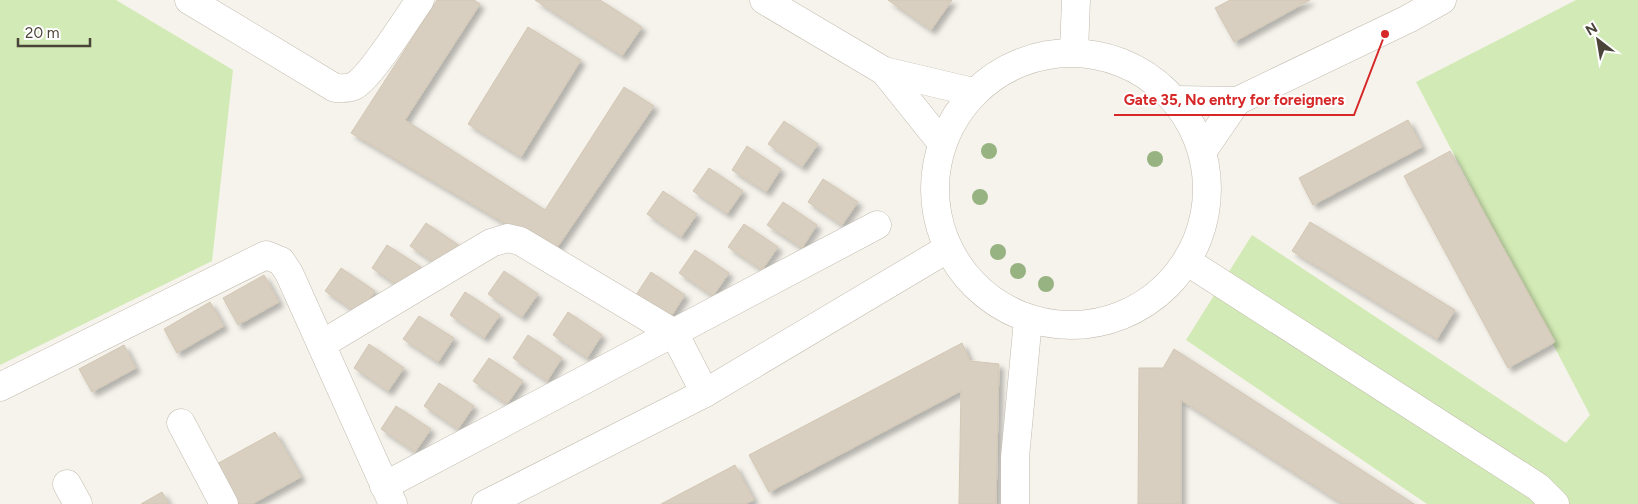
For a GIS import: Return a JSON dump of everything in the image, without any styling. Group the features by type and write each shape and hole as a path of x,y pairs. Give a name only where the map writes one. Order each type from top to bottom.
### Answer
{"street":[{"path":"190,0 335,88 354,86 371,69 420,0"},
{"path":"764,0 884,71 973,92"},
{"path":"1074,50 1076,0"},
{"path":"1204,149 1237,101 1403,9 1442,0"},
{"path":"1074,50 1125,61 1175,100 1204,149 1208,207 1188,262 1157,296 1118,318 1073,326 1028,320 975,288 947,249 933,189 941,142 973,92 1019,61 1074,50"},
{"path":"884,71 941,142"},
{"path":"1175,100 1237,101"},
{"path":"0,388 266,255 281,261 289,273 388,495 674,333 877,225"},
{"path":"322,344 491,243 507,238 520,241 674,333 705,393"},
{"path":"486,504 705,393 947,249"},
{"path":"1188,262 1538,487 1555,504"},
{"path":"1015,504 1015,457 1028,320"},
{"path":"181,423 224,504"}],"green space":[{"path":"0,0 116,0 233,70 212,261 0,365"},
{"path":"1576,0 1638,0 1638,504 1427,504 1186,340 1252,235 1566,443 1590,415 1416,82"}],"building":[{"path":"437,0 474,0 480,4 405,120 545,210 624,87 654,106 554,252 351,133"},
{"path":"535,0 600,0 642,27 622,56"},
{"path":"888,0 952,0 931,30"},
{"path":"1230,0 1310,0 1234,42 1215,8"},
{"path":"528,27 581,60 521,157 468,124"},
{"path":"1408,120 1422,147 1313,205 1299,178"},
{"path":"784,121 818,144 802,167 768,144"},
{"path":"747,146 781,169 766,192 732,170"},
{"path":"1450,151 1555,342 1508,368 1404,176"},
{"path":"709,168 743,191 727,214 693,191"},
{"path":"823,179 858,202 842,225 808,202"},
{"path":"663,191 697,214 681,237 647,214"},
{"path":"783,202 817,225 802,248 767,225"},
{"path":"1310,222 1455,310 1437,339 1292,251"},
{"path":"426,223 460,246 444,269 410,246"},
{"path":"744,224 778,247 762,270 728,247"},
{"path":"387,245 421,267 406,291 372,268"},
{"path":"695,250 729,273 713,296 679,273"},
{"path":"341,268 375,291 359,314 325,291"},
{"path":"504,271 538,294 522,317 488,294"},
{"path":"651,272 685,295 670,318 636,295"},
{"path":"264,275 279,302 238,325 223,298"},
{"path":"465,292 500,315 484,338 450,315"},
{"path":"210,302 224,326 177,353 164,329"},
{"path":"568,312 602,335 587,358 553,335"},
{"path":"419,316 454,338 438,362 403,339"},
{"path":"528,335 562,358 547,381 513,358"},
{"path":"962,343 970,361 999,364 996,504 959,504 961,391 769,492 749,455"},
{"path":"369,344 404,368 388,391 354,368"},
{"path":"124,345 136,368 92,392 79,369"},
{"path":"1174,349 1414,504 1343,504 1181,400 1181,504 1138,504 1139,368 1163,368"},
{"path":"489,358 523,381 507,404 473,381"},
{"path":"439,383 474,406 458,429 424,406"},
{"path":"396,406 431,429 415,452 381,429"},
{"path":"275,432 301,477 252,504 234,504 213,466"},
{"path":"735,465 754,500 745,504 661,504"},
{"path":"162,492 169,504 141,504"}],"place":[{"name":"Gate 35, No entry for foreigners","path":"1385,34"}]}
